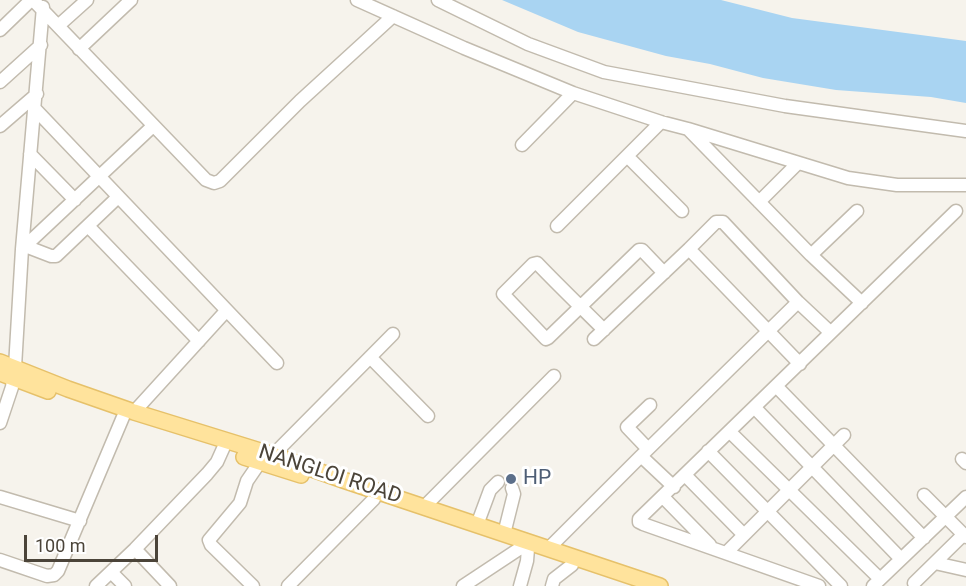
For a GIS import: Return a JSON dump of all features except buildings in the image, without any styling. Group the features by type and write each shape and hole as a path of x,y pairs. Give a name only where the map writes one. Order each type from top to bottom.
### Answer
{"main road":[{"path":"0,362 10,373 129,415 267,458 374,500 525,545 572,565 634,586"},
{"name":"NANGLOI ROAD","path":"267,458 424,507 504,534 525,545 549,548 660,586"}],"street":[{"path":"0,30 32,0 43,5 79,49 206,180 218,183 300,101 393,16"},
{"path":"58,26 87,0"},
{"path":"79,49 131,0"},
{"path":"357,0 573,93 827,173 897,185 966,185"},
{"path":"438,0 528,44 604,72 785,106 966,131"},
{"path":"0,423 10,373 23,248 43,5"},
{"path":"0,82 41,45"},
{"path":"522,145 573,93"},
{"path":"0,126 37,94"},
{"path":"35,109 277,363"},
{"path":"557,226 661,122"},
{"path":"23,248 153,126"},
{"path":"688,129 811,255 862,303"},
{"path":"30,154 75,200"},
{"path":"627,156 682,210"},
{"path":"759,202 798,163"},
{"path":"23,248 54,256 118,197"},
{"path":"811,255 857,211"},
{"path":"819,586 640,523 641,518 956,211"},
{"path":"594,339 716,222 723,222 798,302 830,332"},
{"path":"88,226 200,340"},
{"path":"689,249 800,364"},
{"path":"604,330 580,306 537,263 502,296 546,339 580,306 639,250 642,250 664,273"},
{"path":"549,548 798,302"},
{"path":"0,560 47,576 54,575 60,569 129,415 226,311"},
{"path":"253,586 211,545 209,540 240,503 247,480 393,334"},
{"path":"370,357 428,416"},
{"path":"424,507 554,376"},
{"path":"777,387 924,538"},
{"path":"650,405 627,427 645,453 674,487"},
{"path":"755,408 902,559"},
{"path":"729,432 789,490 877,583 966,497"},
{"path":"727,552 844,435"},
{"path":"96,586 207,474 224,446"},
{"path":"708,451 841,586"},
{"path":"685,475 744,535"},
{"path":"477,525 490,490 498,482"},
{"path":"504,534 514,494 512,488"},
{"path":"916,585 935,562 965,536 924,495"},
{"path":"0,497 80,521"},
{"path":"663,497 713,548"},
{"path":"288,586 374,500"},
{"path":"463,586 525,545 528,561 520,586"},
{"path":"135,549 170,586"},
{"path":"935,562 966,570"},
{"path":"552,586 554,579 572,565"},
{"path":"111,572 125,586"}],"water":[{"path":"502,0 721,0 792,18 966,41 966,103 931,97 836,90 763,78 710,64 666,56 578,32"}],"place":[{"name":"HP","path":"511,479"}]}
